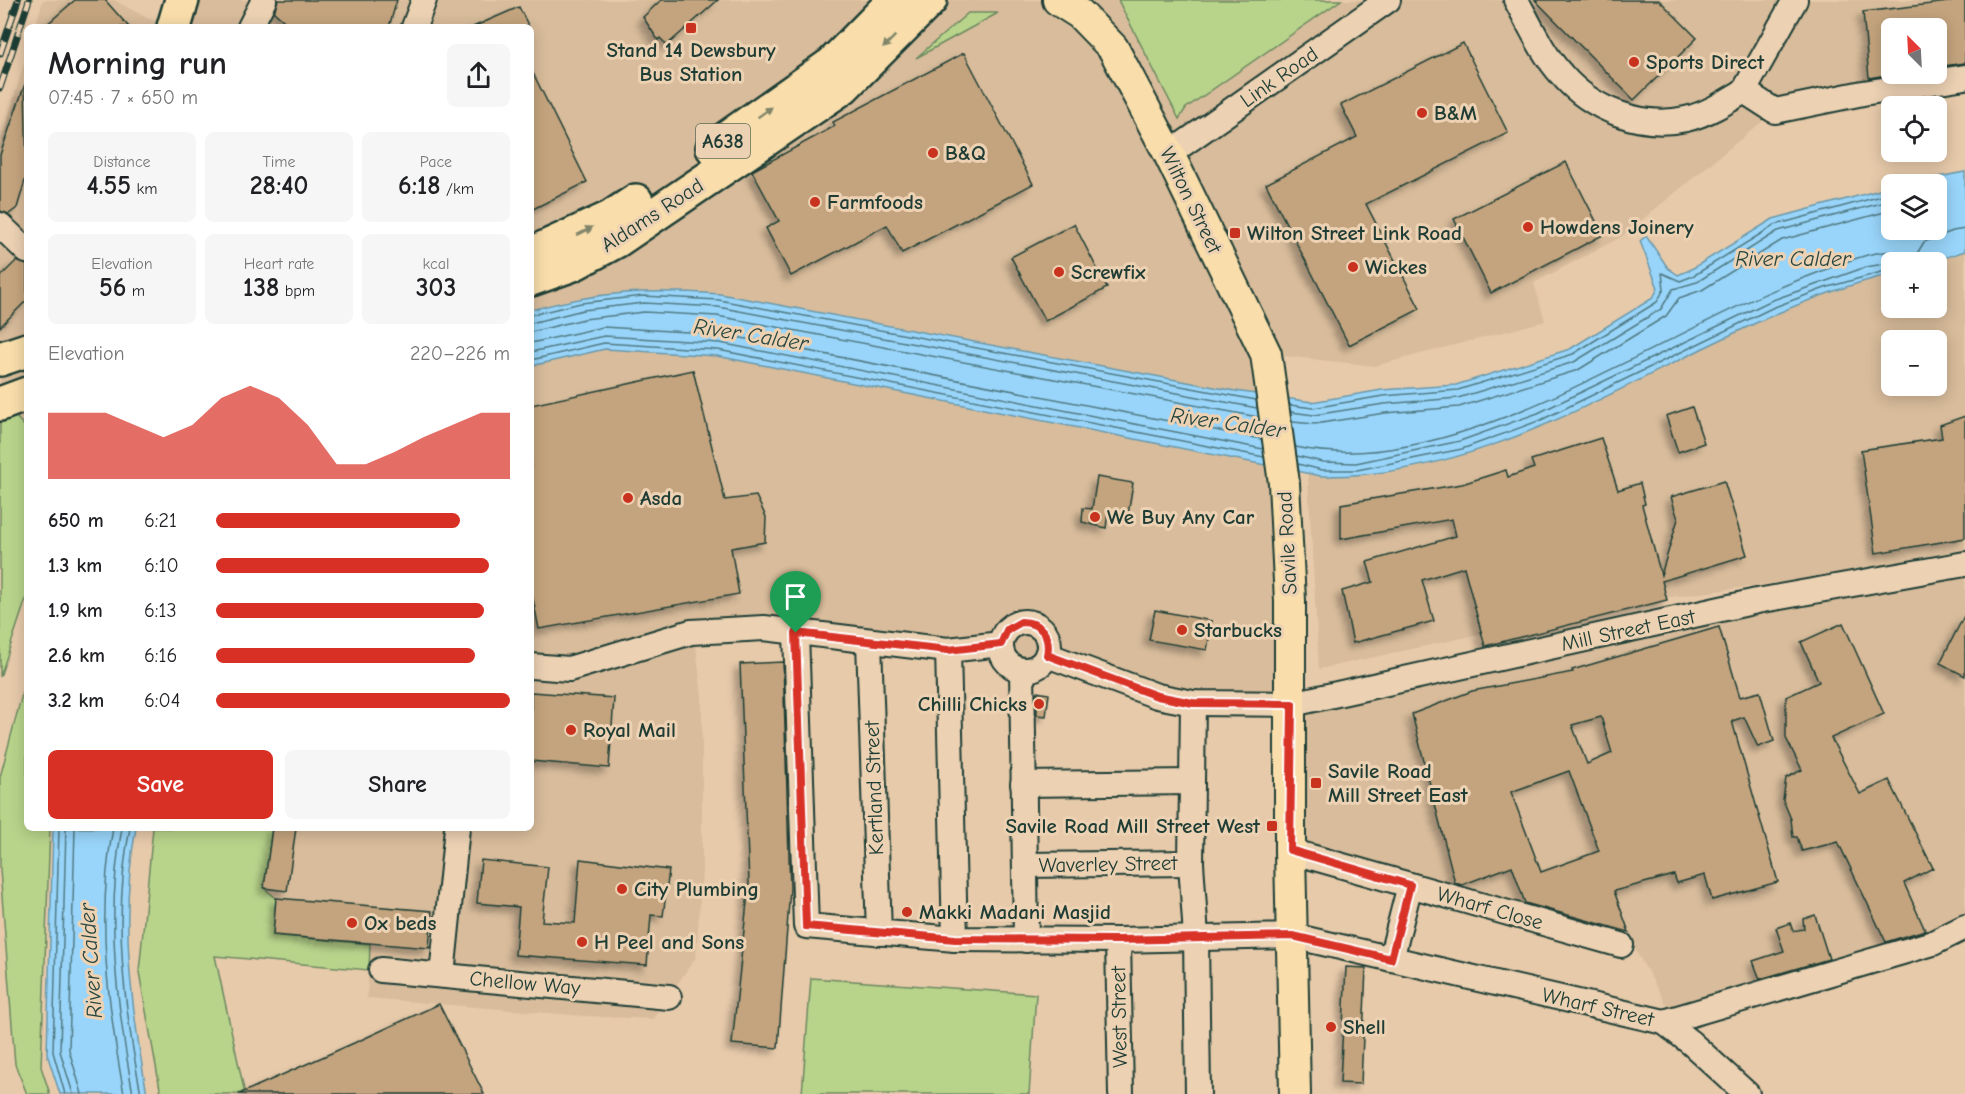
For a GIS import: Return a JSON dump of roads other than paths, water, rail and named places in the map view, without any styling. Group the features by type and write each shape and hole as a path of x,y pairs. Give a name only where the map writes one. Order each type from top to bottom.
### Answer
{"highway":[{"path":"175,24 182,0"},
{"name":"Aldams Road","path":"534,254 610,218 738,131 832,64 895,0"},
{"name":"Aldams Road","path":"534,278 573,264 616,241 843,87 930,0"},
{"path":"0,359 24,351"}],"main road":[{"name":"Wilton Street","path":"1058,0 1080,14 1113,48"},
{"name":"Wilton Street","path":"1093,0 1113,48 1169,154 1266,354"},
{"name":"Savile Road","path":"1266,354 1284,483 1292,704 1290,850 1295,1094"}],"street":[{"path":"415,24 424,0"},
{"name":"Link Road","path":"1169,154 1388,0"},
{"path":"1516,0 1541,47 1561,75 1583,96 1621,115 1652,122 1686,119 1713,109 1744,91 1795,0"},
{"path":"1744,91 1775,111 1965,76"},
{"path":"0,225 24,248"},
{"name":"Mill Street East","path":"1047,655 1157,696 1193,703 1292,704 1757,601 1965,564"},
{"path":"1028,622 1041,628 1046,634 1047,655 1034,668 1022,670 1008,663 1001,644 1003,636 1013,625 1028,622"},
{"path":"534,666 569,669 691,632 764,627 796,633 948,650 1001,644"},
{"name":"Wharf Street","path":"796,633 806,926 955,939 1118,940 1293,936 1664,1022 1933,943 1965,927"},
{"name":"Kertland Street","path":"869,642 879,933"},
{"path":"948,650 955,939"},
{"path":"1022,670 1026,939"},
{"path":"1193,703 1191,863 1196,938 1198,1094"},
{"path":"1023,784 1192,782"},
{"path":"442,975 457,831"},
{"name":"Wharf Close","path":"1290,850 1621,945"},
{"name":"Waverley Street","path":"1025,865 1191,863"},
{"path":"1391,959 1410,885"},
{"name":"West Street","path":"1118,940 1121,1094"},
{"name":"Chellow Way","path":"381,970 669,997"},
{"path":"1664,1022 1691,1043 1747,1094"}],"water":[{"name":"River Calder","path":"1965,172 1965,251 1947,257 1947,252 1881,252 1881,277 1819,297 1749,326 1542,426 1471,452 1397,470 1321,476 717,356 605,349 534,365 534,309 603,295 670,292 720,294 1235,391 1312,402 1382,390 1456,385 1570,349 1653,298 1658,288 1640,241 1646,236 1668,268 1678,275 1773,219 1881,190 1881,240 1947,240 1947,175"},
{"name":"River Calder","path":"53,831 136,831 128,895 129,961 136,1028 147,1094 60,1094 47,1054"}],"railway":[{"path":"0,54 18,0"},
{"path":"0,88 29,0"}],"place":[{"name":"Stand 14 Dewsbury Bus Station","path":"691,28"},
{"name":"Sports Direct","path":"1634,62"},
{"name":"B&M","path":"1422,113"},
{"name":"B&Q","path":"933,153"},
{"name":"Farmfoods","path":"815,202"},
{"name":"Howdens Joinery","path":"1528,227"},
{"name":"Wilton Street Link Road","path":"1235,233"},
{"name":"Wickes","path":"1353,267"},
{"name":"Screwfix","path":"1059,272"},
{"name":"Asda","path":"628,498"},
{"name":"We Buy Any Car","path":"1095,517"},
{"name":"Starbucks","path":"1182,630"},
{"name":"Chilli Chicks","path":"1039,704"},
{"name":"Royal Mail","path":"571,730"},
{"name":"Savile Road Mill Street East","path":"1316,783"},
{"name":"Savile Road Mill Street West","path":"1272,826"},
{"name":"City Plumbing","path":"622,889"},
{"name":"Makki Madani Masjid","path":"907,912"},
{"name":"Ox beds","path":"352,923"},
{"name":"H Peel and Sons","path":"582,942"},
{"name":"Shell","path":"1331,1027"}]}
